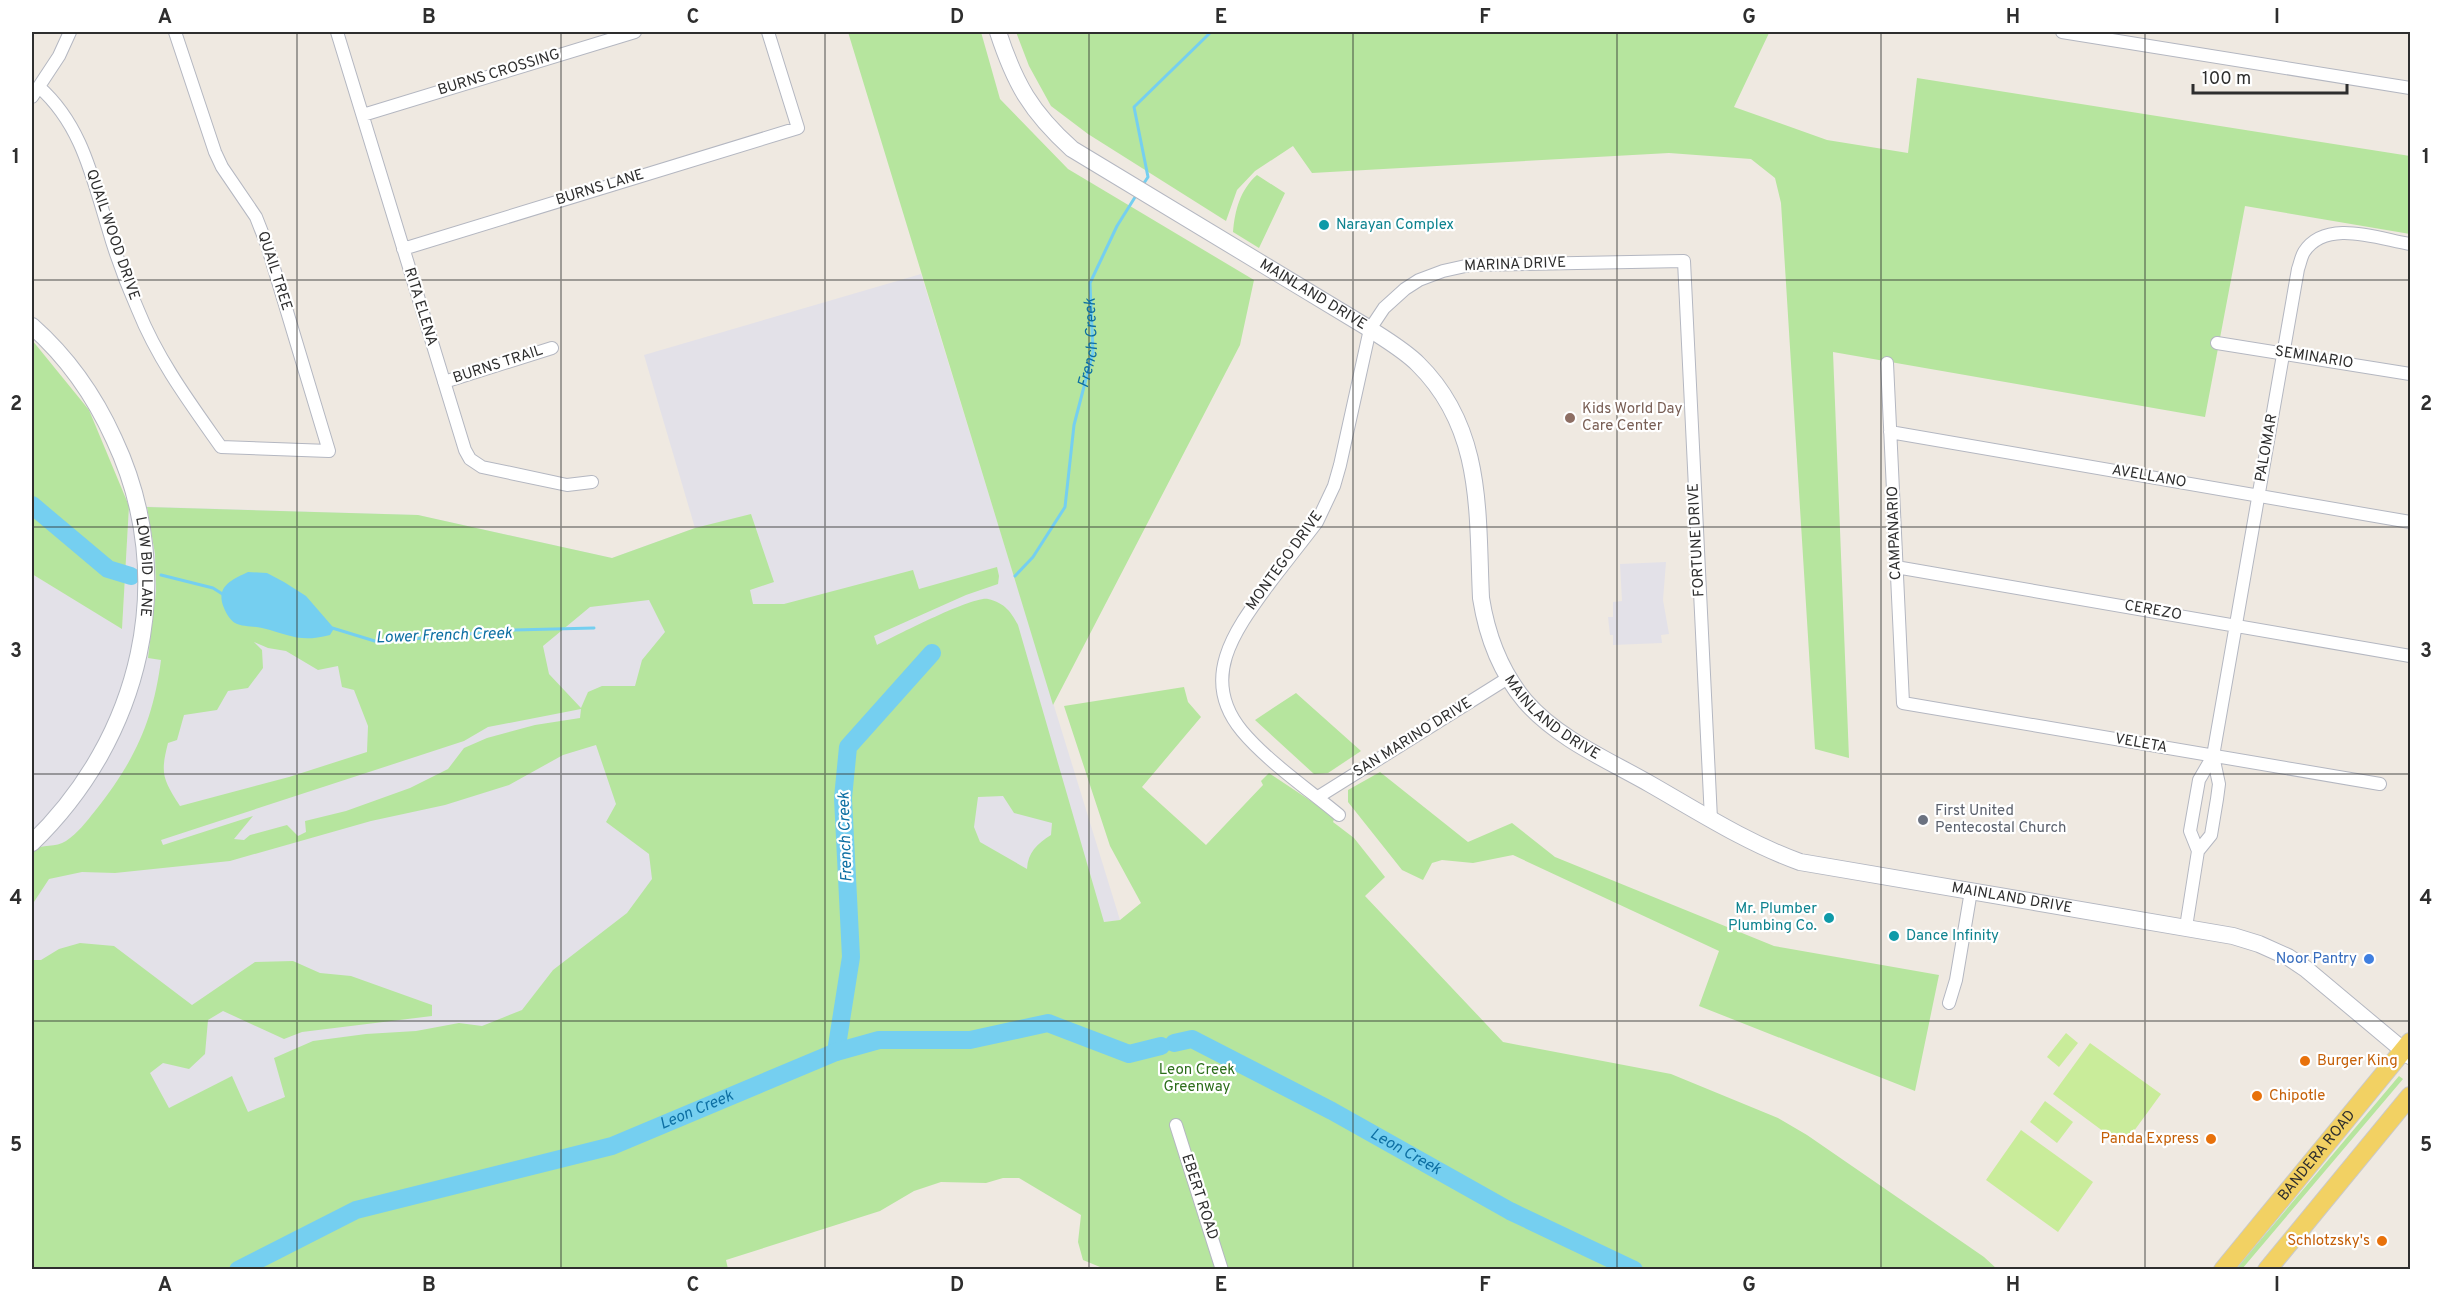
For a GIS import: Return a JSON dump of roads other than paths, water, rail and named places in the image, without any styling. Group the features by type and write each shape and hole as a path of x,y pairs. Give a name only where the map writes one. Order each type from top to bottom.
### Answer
{"main road":[{"name":"MAINLAND DRIVE","path":"998,32 1014,76 1037,114 1072,149 1370,329 1403,351 1430,376 1442,392 1468,444 1475,482 1484,615 1495,651 1508,678 1526,702 1555,729 1755,843 1800,862 2186,927 2251,941 2288,957 2332,988 2408,1050"},
{"name":"LOW BID LANE","path":"32,326 66,361 88,391 122,455 134,490 142,525 147,598 144,635 136,668 111,737 94,769 75,796 32,843"},
{"name":"BANDERA ROAD","path":"2223,1269 2408,1050"},
{"path":"2267,1269 2410,1096"}],"street":[{"path":"35,92 70,32"},
{"name":"QUAIL TREE","path":"176,32 215,152 230,180 255,217 267,245 329,451 221,447"},
{"name":"RITA ELENA","path":"337,32 465,450 474,463 482,467 567,486 592,482"},
{"name":"BURNS CROSSING","path":"363,115 635,32"},
{"name":"BURNS LANE","path":"402,249 798,128 768,32"},
{"path":"2062,32 2410,88"},
{"name":"QUAIL WOOD DRIVE","path":"35,92 66,116 80,142 116,255 139,313 174,381 221,447"},
{"name":"PALOMAR","path":"2198,851 2190,831 2196,796 2199,780 2213,756 2298,269 2304,252 2316,240 2343,233 2410,244"},
{"name":"MARINA DRIVE","path":"1370,329 1384,308 1405,289 1419,280 1456,267 1684,261"},
{"name":"FORTUNE DRIVE","path":"1684,261 1711,819"},
{"name":"MONTEGO DRIVE","path":"1318,797 1242,732 1229,709 1223,686 1222,666 1237,629 1317,522 1330,495 1341,459 1370,329"},
{"name":"SEMINARIO","path":"2217,343 2410,374"},
{"name":"BURNS TRAIL","path":"444,382 552,348"},
{"name":"CAMPANARIO","path":"1887,363 1903,703"},
{"name":"AVELLANO","path":"1890,432 2409,522"},
{"name":"CEREZO","path":"1896,567 2410,656"},
{"name":"SAN MARINO DRIVE","path":"1318,797 1508,678"},
{"name":"VELETA","path":"1903,703 2380,784"},
{"name":"PALOMAR","path":"2186,927 2198,851 2211,835 2217,799 2219,784 2213,756"},
{"path":"2196,796 2217,799"},
{"path":"1318,797 1340,815"},
{"path":"1949,1003 1956,980 1971,891"},
{"name":"EBERT ROAD","path":"1176,1125 1222,1269"}],"water":[{"path":"248,572 267,573 306,596 332,626 333,630 330,635 303,638 233,622 224,608 223,589 231,581"}],"waterway":[{"name":"French Creek","path":"1142,186 1148,177 1134,107 1211,32"},
{"name":"French Creek","path":"1015,576 1033,557 1065,507 1074,425 1093,352 1090,283 1117,226 1137,194"},
{"name":"Lower French Creek","path":"32,505 108,569 131,576"},
{"name":"Lower French Creek","path":"161,575 213,588 224,595"},
{"name":"Lower French Creek","path":"329,627 378,642 514,630 594,628"},
{"name":"French Creek","path":"836,1052 851,957 843,798 848,747 932,653"},
{"name":"Leon Creek","path":"238,1270 356,1210 612,1146 836,1052 879,1040 970,1040 1048,1023 1129,1054 1161,1046"},
{"name":"Leon Creek","path":"1174,1043 1192,1039 1332,1111 1510,1211 1634,1270"}],"place":[{"name":"Narayan Complex","path":"1324,225"},
{"name":"Kids World Day Care Center","path":"1570,418"},
{"name":"First United Pentecostal Church","path":"1923,820"},
{"name":"Mr. Plumber Plumbing Co.","path":"1829,918"},
{"name":"Dance Infinity","path":"1894,936"},
{"name":"Noor Pantry","path":"2369,959"},
{"name":"Burger King","path":"2305,1061"},
{"name":"Chipotle","path":"2257,1096"},
{"name":"Panda Express","path":"2211,1139"},
{"name":"Schlotzsky's","path":"2382,1241"}],"park label":[{"name":"Leon Creek Greenway","path":"1197,1078"}]}
